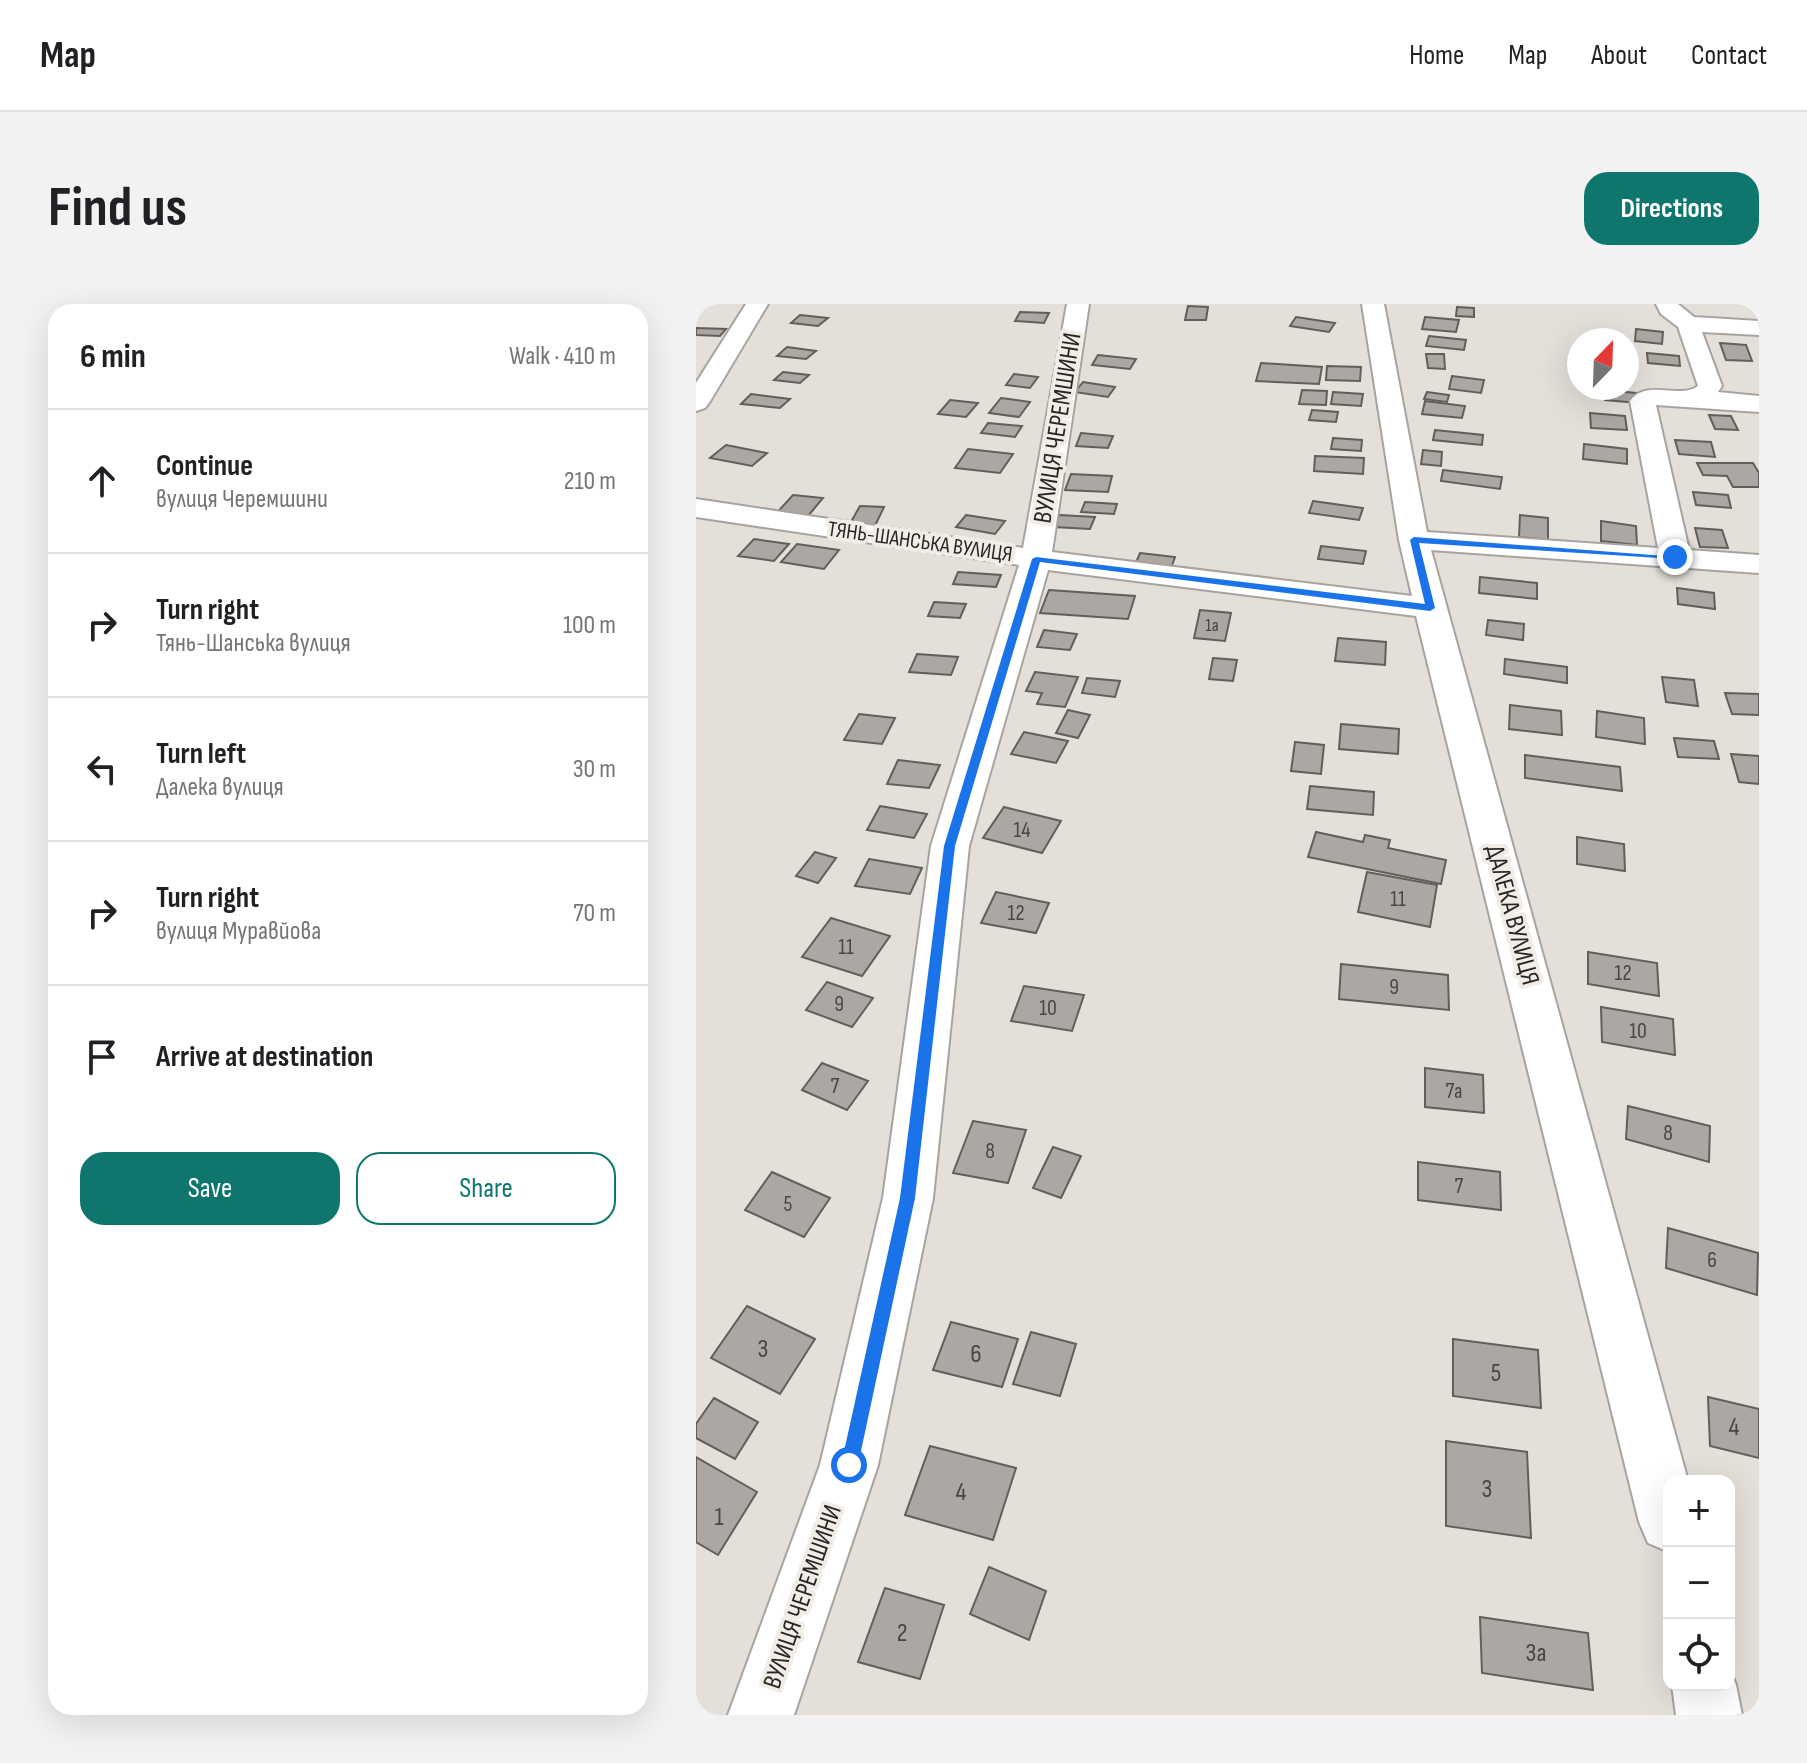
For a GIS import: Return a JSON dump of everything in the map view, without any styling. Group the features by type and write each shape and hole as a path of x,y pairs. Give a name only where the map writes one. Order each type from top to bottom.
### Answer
{"street":[{"path":"696,403 757,304"},
{"name":"ВУЛИЦЯ ЧЕРЕМШИНИ","path":"761,1715 849,1465 908,1198 950,846 1036,559 1078,304"},
{"name":"ДАЛЕКА ВУЛИЦЯ","path":"1373,304 1414,540 1430,608 1663,1499"},
{"path":"1667,304 1688,324 1710,386 1707,393 1698,398"},
{"path":"1688,324 1759,328"},
{"path":"1675,557 1643,401 1656,396 1759,404"},
{"name":"ТЯНЬ-ШАНСЬКА ВУЛИЦЯ","path":"696,508 1036,559 1430,608"},
{"path":"1414,540 1753,563 1759,593"},
{"path":"1705,1691 1709,1715"}],"building":[{"path":"1188,306 1208,307 1206,320 1185,320"},
{"path":"1457,307 1474,308 1474,317 1456,316"},
{"path":"1020,312 1049,313 1044,323 1015,321"},
{"path":"800,315 828,318 818,326 791,323"},
{"path":"1296,317 1335,323 1329,332 1290,326"},
{"path":"1425,317 1459,320 1456,332 1422,329"},
{"path":"696,328 726,329 720,336 696,335"},
{"path":"1639,329 1663,332 1662,344 1639,341"},
{"path":"1429,336 1466,340 1464,350 1426,346"},
{"path":"1720,343 1746,345 1752,361 1726,360"},
{"path":"787,347 816,351 806,359 777,356"},
{"path":"1647,353 1679,356 1680,366 1648,363"},
{"path":"1426,354 1444,354 1445,369 1428,368"},
{"path":"1098,355 1136,359 1130,369 1092,365"},
{"path":"1261,363 1322,367 1319,384 1256,381"},
{"path":"1327,366 1361,367 1360,381 1326,380"},
{"path":"783,372 809,375 800,383 774,380"},
{"path":"1014,374 1038,377 1030,388 1006,385"},
{"path":"1452,376 1484,380 1481,393 1449,389"},
{"path":"1083,382 1115,387 1108,397 1075,392"},
{"path":"1302,390 1327,391 1326,405 1299,404"},
{"path":"1333,392 1363,394 1361,406 1331,404"},
{"path":"1427,392 1449,395 1447,402 1424,399"},
{"path":"751,394 790,399 780,408 741,404"},
{"path":"1001,398 1030,402 1019,417 989,413"},
{"path":"950,400 978,403 966,417 938,414"},
{"path":"1605,400 1637,400 1638,403"},
{"path":"1425,401 1465,406 1462,418 1422,414"},
{"path":"1312,410 1338,412 1336,422 1309,420"},
{"path":"1590,413 1625,416 1627,430 1591,428"},
{"path":"1709,415 1731,416 1738,430 1715,429"},
{"path":"988,423 1022,426 1015,437 981,433"},
{"path":"1435,430 1483,435 1482,445 1433,440"},
{"path":"1081,433 1113,436 1108,448 1076,446"},
{"path":"1333,438 1362,440 1361,451 1331,449"},
{"path":"1675,440 1711,442 1715,457 1679,454"},
{"path":"1584,444 1627,449 1627,464 1583,459"},
{"path":"726,445 767,453 752,466 710,458"},
{"path":"968,449 1013,454 1000,473 955,468"},
{"path":"1423,450 1442,452 1441,466 1421,464"},
{"path":"1315,456 1364,458 1363,474 1314,471"},
{"path":"1697,463 1753,463 1759,473 1759,487 1733,487 1727,476 1703,475"},
{"path":"1443,470 1502,477 1500,489 1441,481"},
{"path":"1071,474 1112,476 1108,492 1065,490"},
{"path":"1693,492 1728,495 1731,508 1696,505"},
{"path":"793,495 823,498 803,522 772,518"},
{"path":"1313,501 1363,508 1359,520 1309,513"},
{"path":"1085,502 1117,504 1114,514 1081,512"},
{"path":"860,506 884,507 874,528 848,527"},
{"path":"966,515 1005,521 995,534 956,527"},
{"path":"1059,515 1095,517 1090,529 1054,527"},
{"path":"1520,515 1548,518 1548,540 1519,537"},
{"path":"1601,521 1636,526 1637,545 1601,541"},
{"path":"1695,528 1722,530 1728,548 1700,547"},
{"path":"754,539 789,544 774,561 738,556"},
{"path":"797,544 839,550 824,569 781,562"},
{"path":"1321,546 1366,551 1363,564 1318,559"},
{"path":"1140,553 1175,557 1170,571 1134,567"},
{"path":"958,572 1001,575 996,587 953,584"},
{"path":"1480,577 1537,583 1537,599 1479,593"},
{"path":"1677,588 1714,593 1715,609 1678,604"},
{"path":"1049,590 1135,596 1128,619 1040,613"},
{"path":"934,602 966,604 960,618 928,616"},
{"path":"1200,610 1231,613 1225,641 1194,638"},
{"path":"1488,620 1524,624 1523,640 1486,635"},
{"path":"1044,630 1077,634 1070,650 1037,647"},
{"path":"1338,638 1386,642 1385,665 1335,661"},
{"path":"917,654 958,657 951,675 909,672"},
{"path":"1213,658 1237,660 1233,681 1209,679"},
{"path":"1505,659 1567,667 1567,683 1504,674"},
{"path":"1035,672 1078,677 1065,707 1037,704 1042,693 1026,691"},
{"path":"1662,677 1694,680 1698,706 1666,702"},
{"path":"1087,678 1120,681 1115,697 1082,693"},
{"path":"1725,693 1759,694 1759,715 1732,714"},
{"path":"1510,705 1561,711 1562,735 1509,729"},
{"path":"1068,710 1090,715 1078,738 1056,733"},
{"path":"1597,711 1644,718 1645,744 1596,737"},
{"path":"859,714 895,718 882,744 844,740"},
{"path":"1341,724 1399,729 1398,754 1339,749"},
{"path":"1024,732 1068,741 1056,763 1011,754"},
{"path":"1674,738 1714,741 1719,759 1678,757"},
{"path":"1295,742 1324,745 1321,774 1291,771"},
{"path":"1731,754 1759,756 1759,784 1739,782"},
{"path":"1525,755 1620,767 1622,791 1525,778"},
{"path":"898,760 940,765 929,788 887,784"},
{"path":"1310,786 1374,792 1373,815 1307,809"},
{"path":"880,806 927,814 914,838 867,830"},
{"path":"1004,807 1061,821 1042,853 983,838"},
{"path":"1316,832 1363,842 1365,835 1390,840 1388,848 1446,860 1441,884 1308,857"},
{"path":"1577,837 1624,844 1625,871 1577,864"},
{"path":"815,852 836,858 818,883 796,876"},
{"path":"869,859 922,868 910,894 855,886"},
{"path":"1367,872 1437,885 1430,927 1358,912"},
{"path":"996,892 1049,903 1036,933 981,923"},
{"path":"831,918 890,936 862,976 802,957"},
{"path":"1588,952 1657,963 1659,996 1588,984"},
{"path":"1341,964 1448,975 1449,1010 1339,999"},
{"path":"827,982 873,998 852,1027 806,1010"},
{"path":"1024,986 1084,995 1072,1031 1011,1021"},
{"path":"1601,1007 1673,1019 1675,1055 1602,1042"},
{"path":"822,1063 868,1081 847,1110 802,1090"},
{"path":"1425,1068 1483,1075 1484,1113 1425,1107"},
{"path":"1628,1106 1710,1126 1709,1162 1626,1139"},
{"path":"973,1121 1026,1130 1008,1183 953,1173"},
{"path":"1053,1147 1081,1156 1061,1198 1033,1188"},
{"path":"1418,1162 1500,1172 1501,1210 1418,1200"},
{"path":"772,1172 830,1198 804,1237 745,1210"},
{"path":"1668,1228 1758,1253 1757,1295 1666,1268"},
{"path":"747,1306 815,1339 780,1394 711,1358"},
{"path":"951,1322 1018,1339 1002,1387 933,1370"},
{"path":"1031,1332 1076,1344 1060,1396 1013,1384"},
{"path":"1453,1339 1538,1350 1541,1408 1453,1396"},
{"path":"1708,1397 1759,1409 1759,1458 1710,1446"},
{"path":"714,1398 758,1422 735,1459 696,1438 696,1424"},
{"path":"1446,1441 1527,1452 1531,1538 1446,1526"},
{"path":"930,1446 1016,1468 993,1540 905,1515"},
{"path":"696,1457 757,1492 718,1555 696,1542"},
{"path":"989,1567 1046,1591 1029,1640 970,1614"},
{"path":"885,1588 944,1605 920,1679 858,1662"},
{"path":"1480,1617 1588,1633 1593,1690 1482,1673"}],"route":[{"path":"849,1465 908,1198 950,846 1036,559 1430,608 1414,540 1675,557"}]}
